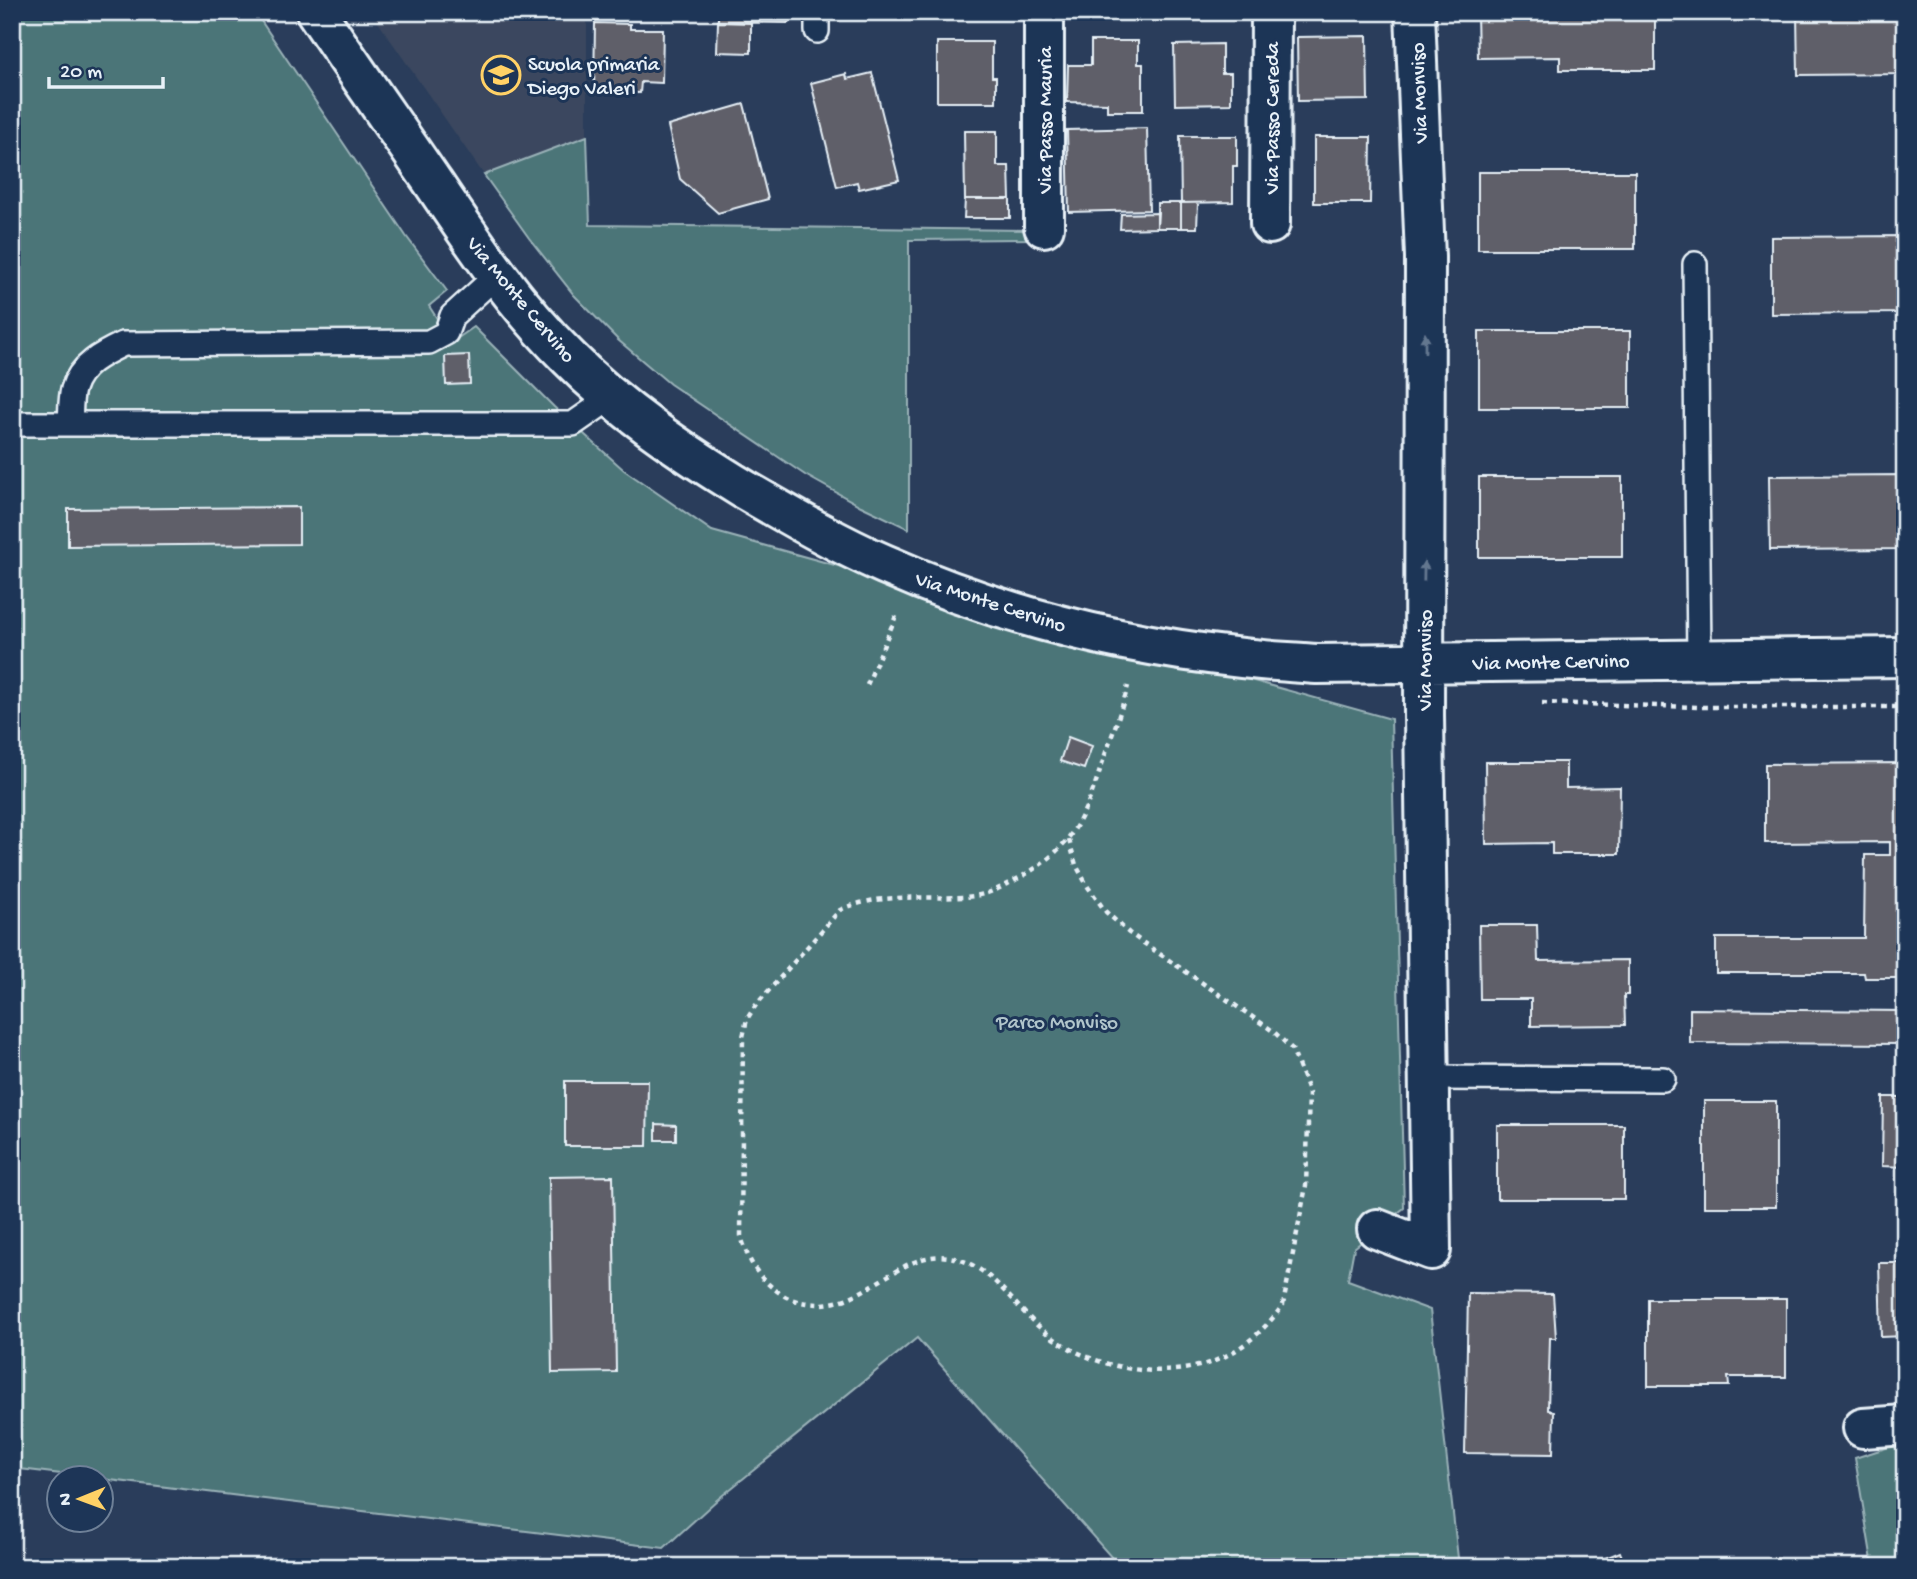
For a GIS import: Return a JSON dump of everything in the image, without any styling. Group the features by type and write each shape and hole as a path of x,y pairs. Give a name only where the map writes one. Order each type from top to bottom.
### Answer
{"street":[{"name":"Via Monte Cervino","path":"316,12 497,275 569,359 612,397 712,470 791,517 883,564 936,586 1017,614 1091,633 1243,659 1317,664 1905,657"},
{"name":"Via Passo Mauria","path":"1044,12 1044,227"},
{"name":"Via Passo Cereda","path":"1270,224 1271,12"},
{"name":"Via Monviso","path":"1377,1229 1431,1250 1424,663 1425,257 1415,12"},
{"path":"1863,1428 1905,1425"}],"lane":[{"path":"1695,264 1699,659"},
{"path":"70,424 73,389 84,370 99,355 123,344 429,342 446,333 452,316 497,275"},
{"path":"12,424 573,424 612,397"},
{"path":"1428,1078 1663,1079"}],"path":[{"path":"867,685 896,617"},
{"path":"1069,840 1076,865 1107,912 1129,933 1273,1031 1292,1049 1309,1093 1306,1186 1283,1305 1254,1337 1235,1351 1210,1363 1156,1370 1102,1364 1080,1355 1041,1329 990,1277 951,1257 933,1256 915,1260 875,1285 834,1303 811,1304 791,1300 760,1276 748,1260 741,1236 743,1037 747,1019 756,1005 840,910 858,902 876,900 990,894 1034,870 1055,854 1069,840 1090,802 1128,686"},
{"path":"1541,703 1700,707 1905,707"}],"shaded area":[{"name":"Scuola primaria Diego Valeri","path":"371,12 587,12 587,136 484,175"}],"green space":[{"name":"Parco Monviso","path":"12,12 255,12 406,236 447,291 429,306 452,342 474,327 554,407 624,470 712,531 1391,719 1404,1208 1354,1248 1348,1280 1430,1310 1459,1567 1120,1567 917,1338 718,1499 664,1548 116,1481 116,1464 46,1464 46,1472 12,1468"},
{"path":"587,136 590,225 1036,230 1036,239 909,240 909,529 805,475 670,384 618,340 574,295 484,175"},
{"path":"1905,1444 1905,1567 1873,1567 1855,1458"}],"building":[{"path":"718,12 789,12 788,23 718,22"},
{"path":"1069,12 1117,12 1117,19 1069,19"},
{"path":"1477,12 1655,12 1655,70 1560,70 1560,57 1478,58"},
{"path":"1797,12 1905,12 1905,74 1798,75"},
{"path":"718,22 751,23 751,53 717,52"},
{"path":"595,23 630,24 630,29 663,29 662,83 641,82 640,93 594,92"},
{"path":"1367,36 1368,100 1298,101 1297,37"},
{"path":"1091,41 1138,41 1138,64 1143,64 1143,111 1107,111 1107,103 1067,102 1068,65 1091,65"},
{"path":"937,42 992,42 992,77 996,77 996,102 937,102"},
{"path":"1222,44 1222,73 1231,73 1231,104 1175,105 1174,45"},
{"path":"872,73 899,180 859,189 857,182 837,187 811,83 846,74 847,79"},
{"path":"744,104 768,199 718,213 680,179 668,126"},
{"path":"1147,128 1149,210 1069,212 1067,130"},
{"path":"964,131 997,131 997,166 1009,166 1010,199 965,199"},
{"path":"1180,136 1237,136 1237,166 1233,166 1233,202 1181,203"},
{"path":"1314,137 1371,137 1370,203 1314,203"},
{"path":"1478,172 1635,172 1635,249 1478,249"},
{"path":"965,199 1010,199 1010,218 964,218"},
{"path":"1157,203 1181,203 1181,228 1157,228"},
{"path":"1181,203 1198,203 1197,228 1181,228"},
{"path":"1158,213 1157,228 1120,229 1121,214"},
{"path":"1905,236 1905,313 1771,314 1771,237"},
{"path":"1479,331 1630,331 1630,408 1479,408"},
{"path":"469,355 470,384 446,385 445,356"},
{"path":"1905,475 1905,549 1770,550 1769,476"},
{"path":"1479,477 1622,477 1622,557 1479,557"},
{"path":"299,507 299,544 68,546 68,509"},
{"path":"1068,737 1092,746 1084,769 1060,761"},
{"path":"1485,762 1566,762 1566,788 1620,787 1619,854 1552,854 1552,843 1486,844"},
{"path":"1905,763 1905,978 1865,978 1864,973 1716,973 1716,938 1864,938 1865,855 1890,855 1890,842 1765,843 1765,764"},
{"path":"1479,925 1537,925 1538,961 1628,960 1628,995 1624,995 1625,1025 1531,1026 1531,999 1480,999"},
{"path":"1690,1009 1905,1011 1905,1044 1690,1043"},
{"path":"565,1081 648,1081 647,1146 565,1146"},
{"path":"1883,1097 1905,1097 1905,1167 1882,1166"},
{"path":"1704,1101 1776,1101 1776,1207 1704,1207"},
{"path":"656,1124 676,1125 676,1140 656,1140"},
{"path":"1497,1125 1624,1125 1624,1199 1497,1199"},
{"path":"613,1176 616,1372 552,1373 549,1177"},
{"path":"1879,1263 1905,1263 1905,1336 1881,1337"},
{"path":"1468,1293 1553,1294 1556,1338 1550,1338 1548,1410 1554,1411 1553,1454 1465,1453"},
{"path":"1648,1299 1786,1299 1786,1377 1728,1377 1729,1386 1648,1386"},
{"path":"1620,1552 1626,1567 1583,1567"}],"place":[{"name":"Scuola primaria Diego Valeri","path":"501,75"}]}
